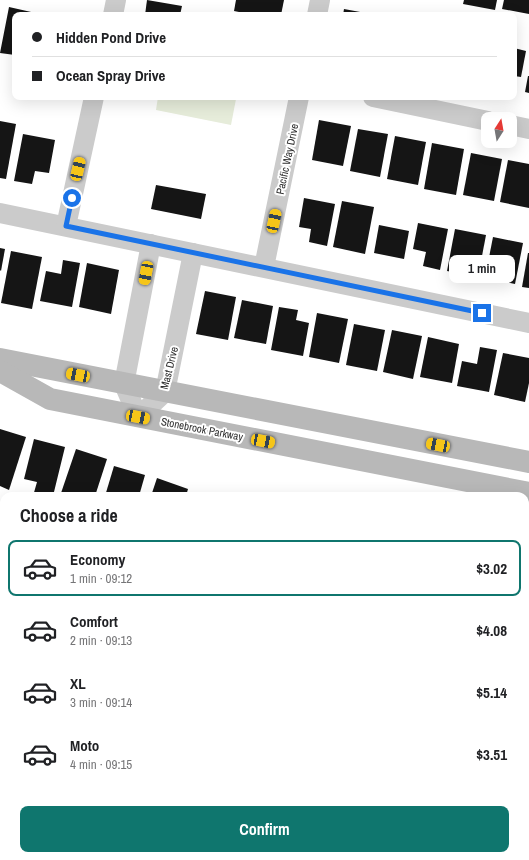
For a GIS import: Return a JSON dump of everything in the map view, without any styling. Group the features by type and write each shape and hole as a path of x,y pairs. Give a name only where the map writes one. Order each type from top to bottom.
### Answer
{"street":[{"path":"114,12 116,0"},
{"path":"318,12 320,0"},
{"path":"66,226 93,100"},
{"name":"Pacific Way Drive","path":"264,268 298,100"},
{"path":"387,100 481,120"},
{"path":"517,126 529,129"},
{"path":"0,213 529,323"},
{"path":"138,417 124,384 152,244"},
{"name":"Mast Drive","path":"138,417 165,392 193,253"},
{"path":"0,359 529,462"},
{"name":"Stonebrook Parkway","path":"0,371 50,399 524,492"}],"green space":[{"path":"158,100 236,100 231,125 156,110"}],"building":[{"path":"147,0 182,6 181,12 145,12"},
{"path":"236,0 284,0 282,12 234,11"},
{"path":"464,0 497,0 495,10 463,4"},
{"path":"504,0 529,0 529,14 502,9"},
{"path":"9,7 31,12 12,12 12,55 0,53"},
{"path":"344,9 360,12 344,12"},
{"path":"517,49 526,51 521,77 517,76"},
{"path":"529,76 529,93 525,92"},
{"path":"319,120 351,126 343,166 312,160"},
{"path":"0,121 16,124 6,179 0,178"},
{"path":"358,129 388,134 380,177 350,171"},
{"path":"23,134 55,140 49,173 35,171 32,184 14,181"},
{"path":"395,136 426,142 418,185 387,179"},
{"path":"432,143 464,149 456,195 424,189"},
{"path":"471,153 502,159 494,201 463,195"},
{"path":"508,160 529,164 529,208 500,202"},
{"path":"156,185 206,194 201,219 151,209"},
{"path":"304,198 335,204 327,246 309,242 311,229 299,227"},
{"path":"342,201 374,207 365,254 333,247"},
{"path":"418,223 448,229 440,270 423,266 426,252 413,249"},
{"path":"379,225 409,231 404,259 374,253"},
{"path":"455,229 486,235 478,277 447,271"},
{"path":"493,237 523,243 515,284 485,278"},
{"path":"0,248 5,249 1,271 0,270"},
{"path":"11,251 42,257 32,309 1,303"},
{"path":"529,253 529,288 522,287"},
{"path":"63,260 80,263 72,307 40,301 46,271 61,274"},
{"path":"87,263 119,270 111,314 79,307"},
{"path":"205,291 236,297 228,340 196,334"},
{"path":"242,300 273,306 266,344 234,338"},
{"path":"279,307 298,310 296,320 309,323 303,356 271,350"},
{"path":"317,313 348,319 339,363 309,357"},
{"path":"354,324 385,330 377,371 346,365"},
{"path":"392,330 422,336 413,379 383,372"},
{"path":"428,337 459,344 452,383 420,377"},
{"path":"480,347 497,350 489,392 457,386 462,361 477,364"},
{"path":"503,353 529,358 529,383 525,402 494,395"},
{"path":"0,429 26,437 9,490 0,486"},
{"path":"34,439 65,447 54,492 34,492 37,482 24,479"},
{"path":"76,449 107,459 96,492 61,492"},
{"path":"114,466 145,475 140,492 106,492"},
{"path":"157,478 188,489 187,492 152,492"}],"route":[{"path":"72,198 66,226 482,313"}]}
